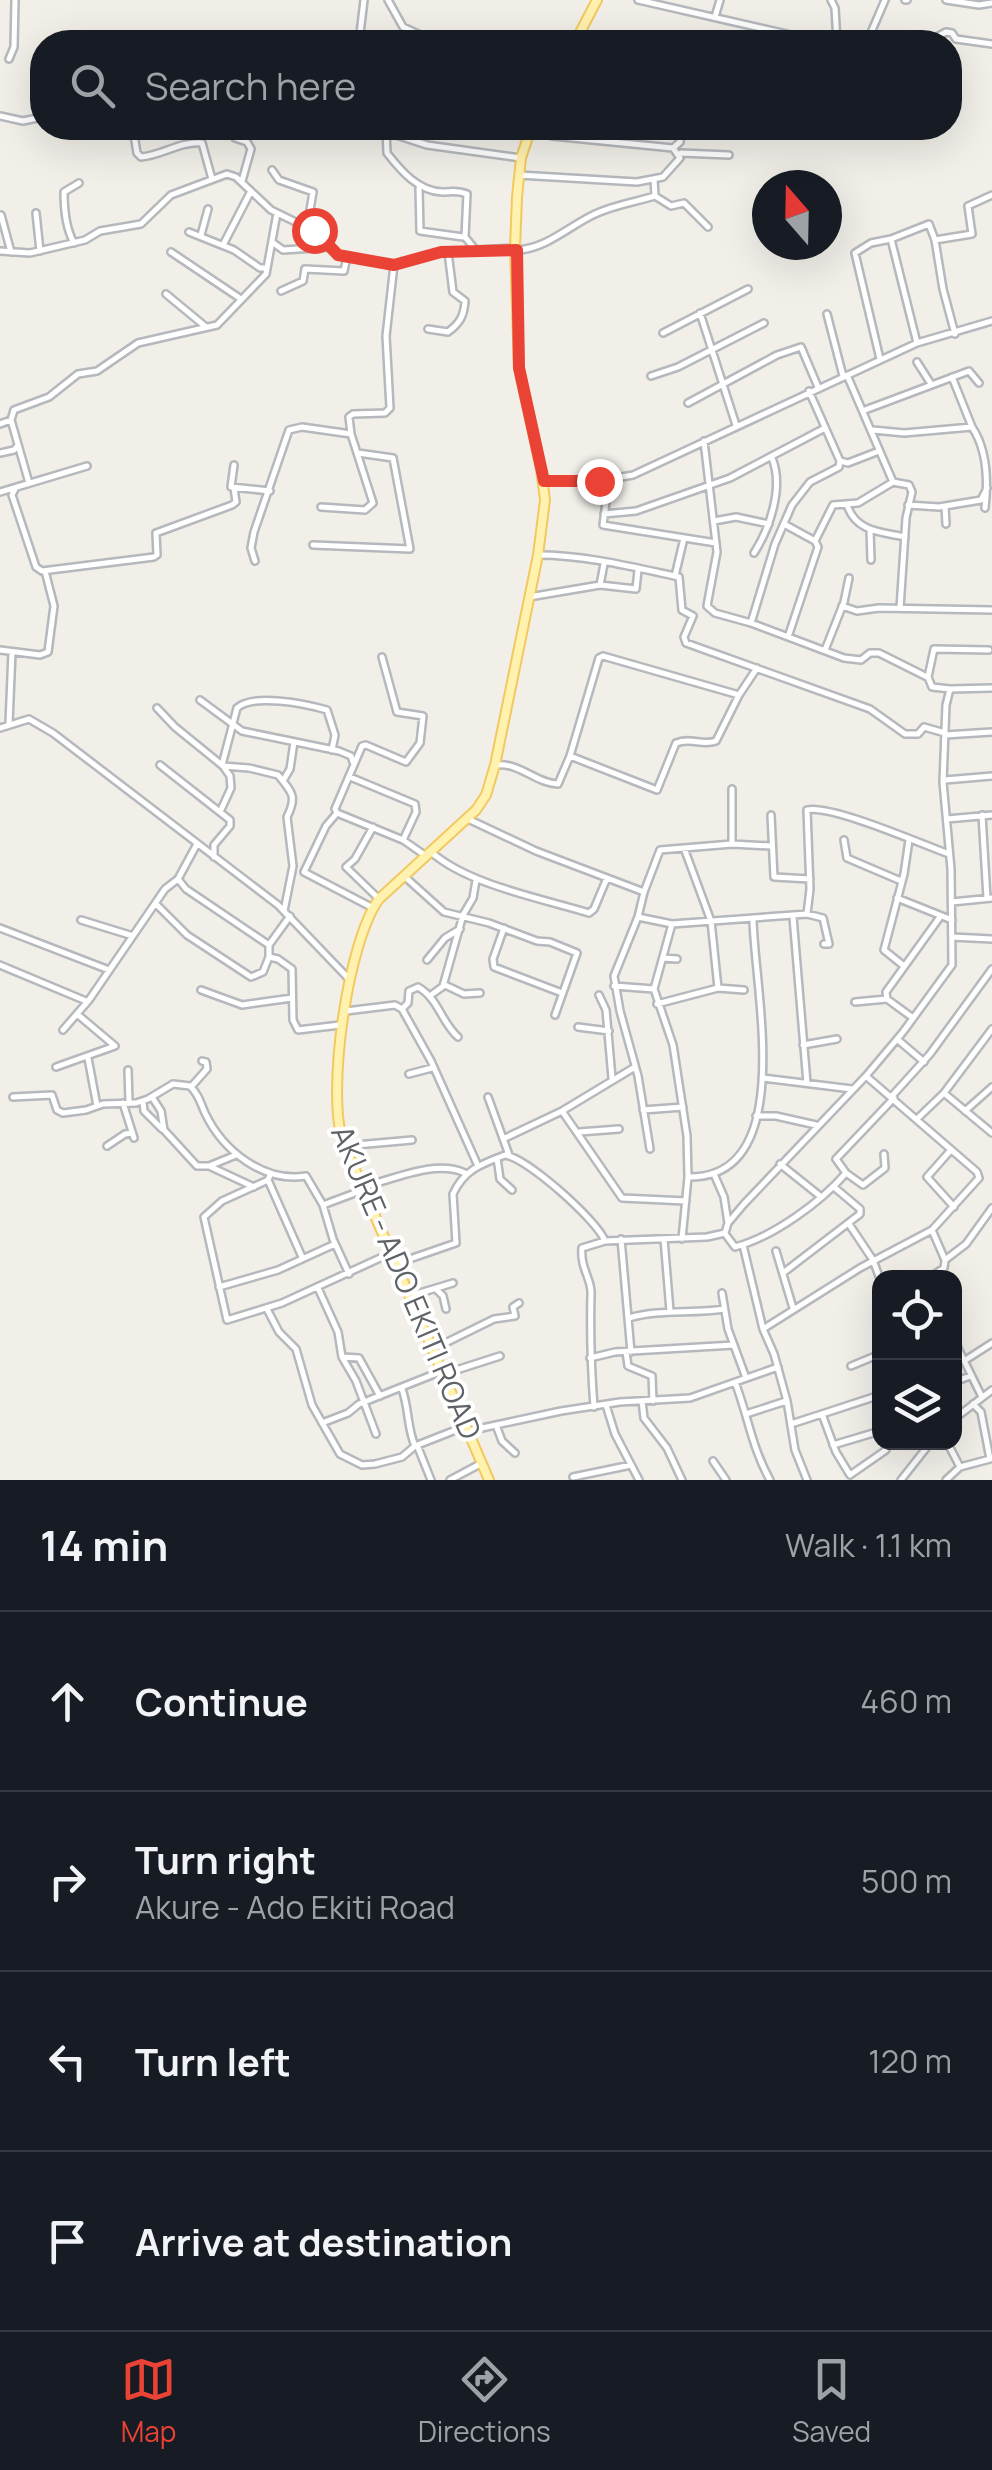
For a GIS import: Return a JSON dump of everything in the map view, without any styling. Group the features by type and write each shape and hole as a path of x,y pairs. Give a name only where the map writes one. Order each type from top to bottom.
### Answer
{"main road":[{"path":"581,30 597,0"},
{"name":"AKURE - ADO EKITI ROAD","path":"490,1480 344,1146 336,1101 348,978 364,926 380,899 468,819 486,795 538,555 544,481 522,392 516,249 519,175 526,140"}],"street":[{"path":"9,59 14,47 15,0"},
{"path":"361,30 364,0"},
{"path":"388,0 404,27 410,30"},
{"path":"638,0 764,30"},
{"path":"684,9 687,0"},
{"path":"714,17 720,0"},
{"path":"831,0 836,30"},
{"path":"872,30 885,0"},
{"path":"946,0 992,3"},
{"path":"962,40 992,44"},
{"path":"0,116 30,119"},
{"path":"135,140 137,153 142,157 169,152 189,142 202,142 212,179"},
{"path":"241,140 251,149 242,182"},
{"path":"387,140 386,153 420,188 467,194 464,237"},
{"path":"415,140 432,146 521,158"},
{"path":"581,140 679,153 729,155"},
{"path":"519,175 627,182 654,179 663,177 679,153 680,140"},
{"path":"272,170 279,180 314,192 307,228"},
{"path":"0,251 40,251 74,243 100,231 141,224 171,195 232,174 277,213 318,233 334,252 394,265 448,252 538,247 599,212 655,196 671,206 684,204 708,226"},
{"path":"654,179 655,196"},
{"path":"74,243 66,228 64,192 79,182"},
{"path":"420,188 420,230 464,237 475,249"},
{"path":"223,245 251,191"},
{"path":"935,240 972,234 968,206 992,196"},
{"path":"200,236 208,209"},
{"path":"36,212 40,251"},
{"path":"29,482 12,414 19,407 49,397 78,374 97,371 134,344 207,328 224,320 266,274 277,213"},
{"path":"1,214 11,252"},
{"path":"880,360 855,253 871,243 892,240 929,224 955,334"},
{"path":"189,232 266,268"},
{"path":"892,240 917,343"},
{"path":"272,242 282,250 329,246"},
{"path":"170,252 241,300"},
{"path":"428,329 448,332 460,324 463,315 465,301 453,292 448,252"},
{"path":"281,290 303,281 305,269 344,271 347,257"},
{"path":"321,507 365,510 373,503 351,434 350,415 386,413 390,408 386,336 394,265"},
{"path":"662,333 748,289"},
{"path":"166,294 207,328"},
{"path":"700,314 736,426"},
{"path":"827,314 845,375 865,410 893,482"},
{"path":"544,481 609,480 656,467 917,343 992,321"},
{"path":"651,376 764,323"},
{"path":"688,402 777,355 801,347 818,387"},
{"path":"917,362 931,384"},
{"path":"865,410 968,371 980,383"},
{"path":"912,390 924,376"},
{"path":"952,377 985,454 985,508"},
{"path":"751,624 792,505 810,482 839,468 840,461 810,391"},
{"path":"0,424 11,420"},
{"path":"873,430 904,433 972,427"},
{"path":"255,561 252,545 290,428 351,434"},
{"path":"604,514 636,511 730,478 825,428"},
{"path":"704,441 716,544 707,606 844,658 861,660 870,653 878,653 928,677"},
{"path":"0,453 18,445"},
{"path":"840,461 848,463 880,450"},
{"path":"313,545 410,549 393,458 358,453"},
{"path":"754,553 768,524 776,488 772,458"},
{"path":"16,489 12,495 32,558 36,568 45,571 156,556 156,534 236,502 230,484 234,465"},
{"path":"0,492 87,466"},
{"path":"609,480 602,523 606,528 716,544"},
{"path":"815,541 833,505 847,505 882,491 893,482"},
{"path":"893,482 912,488 904,537 900,608"},
{"path":"908,505 945,506 981,500 988,486"},
{"path":"234,488 271,491"},
{"path":"847,505 858,523 870,530 904,537"},
{"path":"945,506 946,524"},
{"path":"714,520 736,517 768,524"},
{"path":"784,524 815,541 818,547 788,637"},
{"path":"870,530 871,560"},
{"path":"675,576 684,538"},
{"path":"538,555 588,557 604,564 675,576 682,581 682,610 693,616 684,642 870,709 906,734 918,734 924,727 945,734 992,732"},
{"path":"600,585 604,564"},
{"path":"529,597 600,585 636,588 638,570"},
{"path":"0,650 40,655 48,652 54,610 45,571"},
{"path":"825,650 849,578"},
{"path":"842,606 856,611 992,610"},
{"path":"988,650 934,649 928,677 932,687 992,688"},
{"path":"10,723 12,652"},
{"path":"495,765 508,764 558,784 599,658 603,656 739,695"},
{"path":"337,813 362,746 406,762 420,743 423,716 397,712 382,657"},
{"path":"570,756 657,790 676,743 687,739 707,744 716,741 757,668"},
{"path":"846,1173 834,1187 770,1235 732,1247 725,1233 728,1223 866,1076 952,966 950,854 943,782 950,690"},
{"path":"200,700 232,725 251,733 348,754 353,762"},
{"path":"222,766 239,704 244,703 270,700 322,708 329,712 334,729 332,750"},
{"path":"157,708 222,766 232,784 220,812"},
{"path":"0,728 29,719 45,728 287,914 348,978"},
{"path":"283,782 290,769 294,742"},
{"path":"160,765 230,823 214,845 214,858"},
{"path":"156,904 187,935 246,976 264,972 269,945 287,914 293,866 286,816 295,803 278,776 222,766"},
{"path":"943,782 948,778 992,776"},
{"path":"350,778 415,804 416,812 403,840"},
{"path":"732,789 732,844"},
{"path":"807,914 807,810 824,808 950,854"},
{"path":"337,813 403,840 476,879 592,913 607,878"},
{"path":"337,813 326,826 304,872 373,908"},
{"path":"771,814 774,877 810,879"},
{"path":"947,819 992,815"},
{"path":"952,902 990,898 982,816"},
{"path":"468,819 536,851 644,892"},
{"path":"373,826 355,860 346,867 380,899"},
{"path":"844,840 848,858 901,881"},
{"path":"904,966 884,950 909,840"},
{"path":"64,1030 165,889 178,879 198,844"},
{"path":"650,1149 614,986 616,969 660,850 732,844 771,846"},
{"path":"684,848 711,920 718,988"},
{"path":"404,876 440,910 577,953 554,1015"},
{"path":"178,879 186,889 269,945"},
{"path":"431,995 443,986 476,879"},
{"path":"897,898 952,920"},
{"path":"638,917 672,924 807,914 823,918 830,938 830,944 824,944"},
{"path":"793,917 807,1083"},
{"path":"887,999 886,992 940,917"},
{"path":"688,1177 714,1174 739,1153 756,1126 763,1078 754,918"},
{"path":"81,920 133,936"},
{"path":"672,924 654,989 673,1045 683,1107 688,1177 682,1238"},
{"path":"0,928 109,970"},
{"path":"504,928 494,967 562,994"},
{"path":"427,960 440,942 460,929"},
{"path":"952,937 992,939"},
{"path":"269,957 278,958 292,969 292,1020 298,1030 344,1024"},
{"path":"663,958 677,960"},
{"path":"0,965 86,1002"},
{"path":"884,1154 885,1168 865,1185 846,1173 836,1159 924,1062 992,969"},
{"path":"443,986 464,994 480,993"},
{"path":"614,986 654,989"},
{"path":"402,1008 408,1004 412,988 418,987 431,995 447,1026 458,1037"},
{"path":"658,1004 718,988 744,990"},
{"path":"200,990 242,1005 292,998"},
{"path":"599,995 606,1010 612,1078"},
{"path":"855,1002 887,999 913,1018"},
{"path":"346,1011 395,1005 402,1008 478,1166"},
{"path":"56,1066 88,1058 114,1044 77,1014"},
{"path":"578,1027 609,1031"},
{"path":"918,1118 944,1093 992,1029"},
{"path":"803,1045 837,1039"},
{"path":"897,1039 924,1062"},
{"path":"88,1058 97,1106"},
{"path":"191,1087 207,1069 202,1061"},
{"path":"410,1074 432,1068"},
{"path":"108,1146 125,1134 133,1136 128,1070"},
{"path":"503,1139 562,1110 612,1078 634,1072"},
{"path":"763,1329 873,1260 932,1230 979,1175 866,1076"},
{"path":"763,1078 852,1089"},
{"path":"13,1097 52,1096 60,1113 133,1102 152,1097 173,1084 191,1087 202,1100 216,1131 236,1155 269,1178 302,1257"},
{"path":"965,1112 992,1087"},
{"path":"944,1093 992,1133"},
{"path":"152,1097 161,1111 164,1130"},
{"path":"488,1097 509,1154 523,1161 593,1221 605,1241"},
{"path":"133,1102 197,1166 209,1166 236,1155"},
{"path":"644,1110 683,1107"},
{"path":"562,1110 622,1198 686,1201"},
{"path":"756,1116 776,1116 816,1126"},
{"path":"578,1132 619,1129"},
{"path":"344,1146 412,1140"},
{"path":"950,1151 928,1177 954,1206"},
{"path":"395,1264 456,1244 453,1194 465,1173 509,1154"},
{"path":"497,1158 500,1179 512,1190"},
{"path":"780,1164 820,1196"},
{"path":"209,1166 254,1187"},
{"path":"323,1204 411,1173 444,1169 465,1173"},
{"path":"714,1174 724,1197 728,1223"},
{"path":"349,1274 323,1204 306,1176 269,1178 222,1201 204,1216 227,1320 267,1309 318,1288 349,1274 391,1253"},
{"path":"783,1273 860,1214 860,1209 834,1187"},
{"path":"941,1270 992,1208"},
{"path":"849,1224 877,1270"},
{"path":"932,1230 946,1260"},
{"path":"594,1406 591,1294 582,1270 582,1248 621,1239 725,1233"},
{"path":"664,1238 670,1311"},
{"path":"621,1239 628,1366 652,1376 653,1401"},
{"path":"218,1287 280,1269 335,1244"},
{"path":"743,1245 807,1480"},
{"path":"776,1251 793,1308"},
{"path":"410,1296 453,1283"},
{"path":"318,1288 338,1332 342,1357 376,1434"},
{"path":"436,1290 443,1296 446,1309"},
{"path":"722,1293 746,1378"},
{"path":"433,1349 494,1319 515,1316 513,1306 519,1303"},
{"path":"628,1318 724,1308"},
{"path":"267,1309 279,1332 296,1348 305,1387 340,1454 362,1464 402,1457 416,1446 467,1428 606,1404 690,1398 778,1367"},
{"path":"964,1361 992,1343"},
{"path":"590,1358 734,1345"},
{"path":"322,1423 443,1372 500,1356"},
{"path":"342,1357 359,1358 380,1396"},
{"path":"851,1366 872,1357"},
{"path":"962,1357 982,1397"},
{"path":"962,1379 970,1376"},
{"path":"735,1382 751,1441 770,1480"},
{"path":"402,1388 410,1408 410,1433 431,1480"},
{"path":"962,1413 992,1390"},
{"path":"791,1424 872,1398"},
{"path":"746,1414 787,1400"},
{"path":"642,1401 644,1418 668,1448 682,1480"},
{"path":"606,1404 638,1480"},
{"path":"946,1480 960,1466 990,1459 988,1433 981,1412 973,1404"},
{"path":"822,1414 850,1475 886,1450"},
{"path":"496,1425 502,1441 515,1453"},
{"path":"833,1444 872,1433"},
{"path":"902,1480 925,1450"},
{"path":"951,1450 960,1466"},
{"path":"713,1461 726,1480"},
{"path":"450,1480 482,1463"},
{"path":"573,1476 630,1465"},
{"path":"791,1480 802,1473"}],"route":[{"path":"314,230 338,255 394,265 441,252 515,248 519,368 544,481 599,481"}]}
